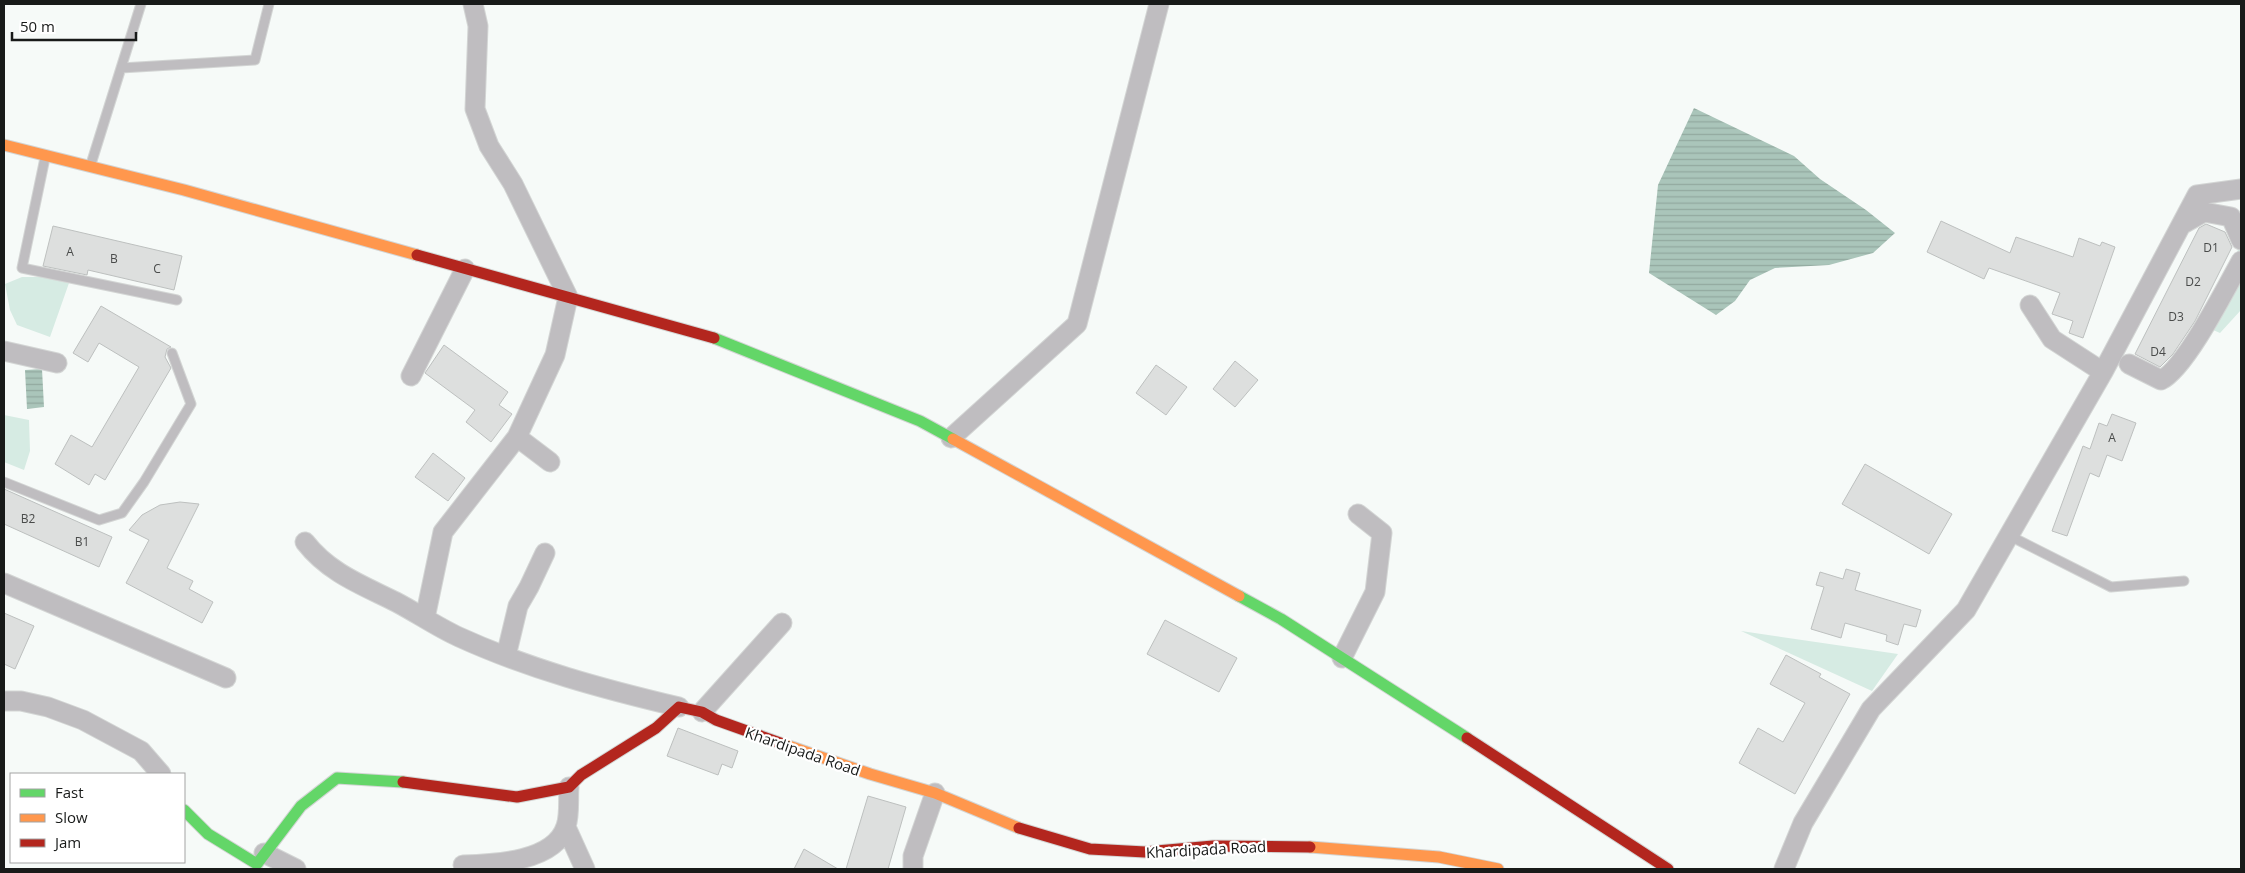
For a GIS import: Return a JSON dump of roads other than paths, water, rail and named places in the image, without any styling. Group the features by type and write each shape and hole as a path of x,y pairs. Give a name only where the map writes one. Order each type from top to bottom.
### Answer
{"street":[{"path":"425,618 442,532 517,437 555,355 568,297 513,184 488,146 475,109 478,26 473,4"},
{"path":"951,438 1077,324 1159,4"},
{"path":"4,145 184,190 725,341 920,421 1281,619 1668,869"},
{"path":"1784,869 1803,823 1871,709 1966,610 2103,372 2197,195 2241,190"},
{"path":"2180,226 2204,212 2231,217 2241,240"},
{"path":"2129,364 2161,380 2170,376 2184,359 2241,261"},
{"path":"411,376 466,268"},
{"path":"2030,305 2052,339 2103,372"},
{"path":"4,351 57,363"},
{"path":"517,437 550,462"},
{"path":"1342,658 1375,592 1382,534 1358,514"},
{"path":"305,542 317,558 350,580 458,636 563,677 679,707"},
{"path":"506,656 518,606 529,587 544,552"},
{"path":"4,584 226,678"},
{"path":"702,712 782,623"},
{"path":"4,701 21,701 39,705 83,720 141,751 160,773"},
{"path":"259,862 301,806 337,778 426,784 517,797 569,788 581,775 656,728 679,707"},
{"name":"Khardipada Road","path":"679,707 702,712 716,720 870,774 935,793 1029,832 1090,849 1145,852 1213,846 1300,846 1439,857 1498,869"},
{"path":"569,788 566,827 585,869"},
{"path":"913,869 913,856 935,793"},
{"path":"185,812 191,822 259,862 296,869"},
{"path":"463,865 507,861 542,853 554,845 566,827"}],"lane":[{"path":"90,166 141,4"},
{"path":"121,68 255,60 269,4"},
{"path":"45,155 22,268 176,300"},
{"path":"4,482 99,520 122,513 144,482 191,404 172,353"},
{"path":"2010,536 2111,587 2184,581"}]}
